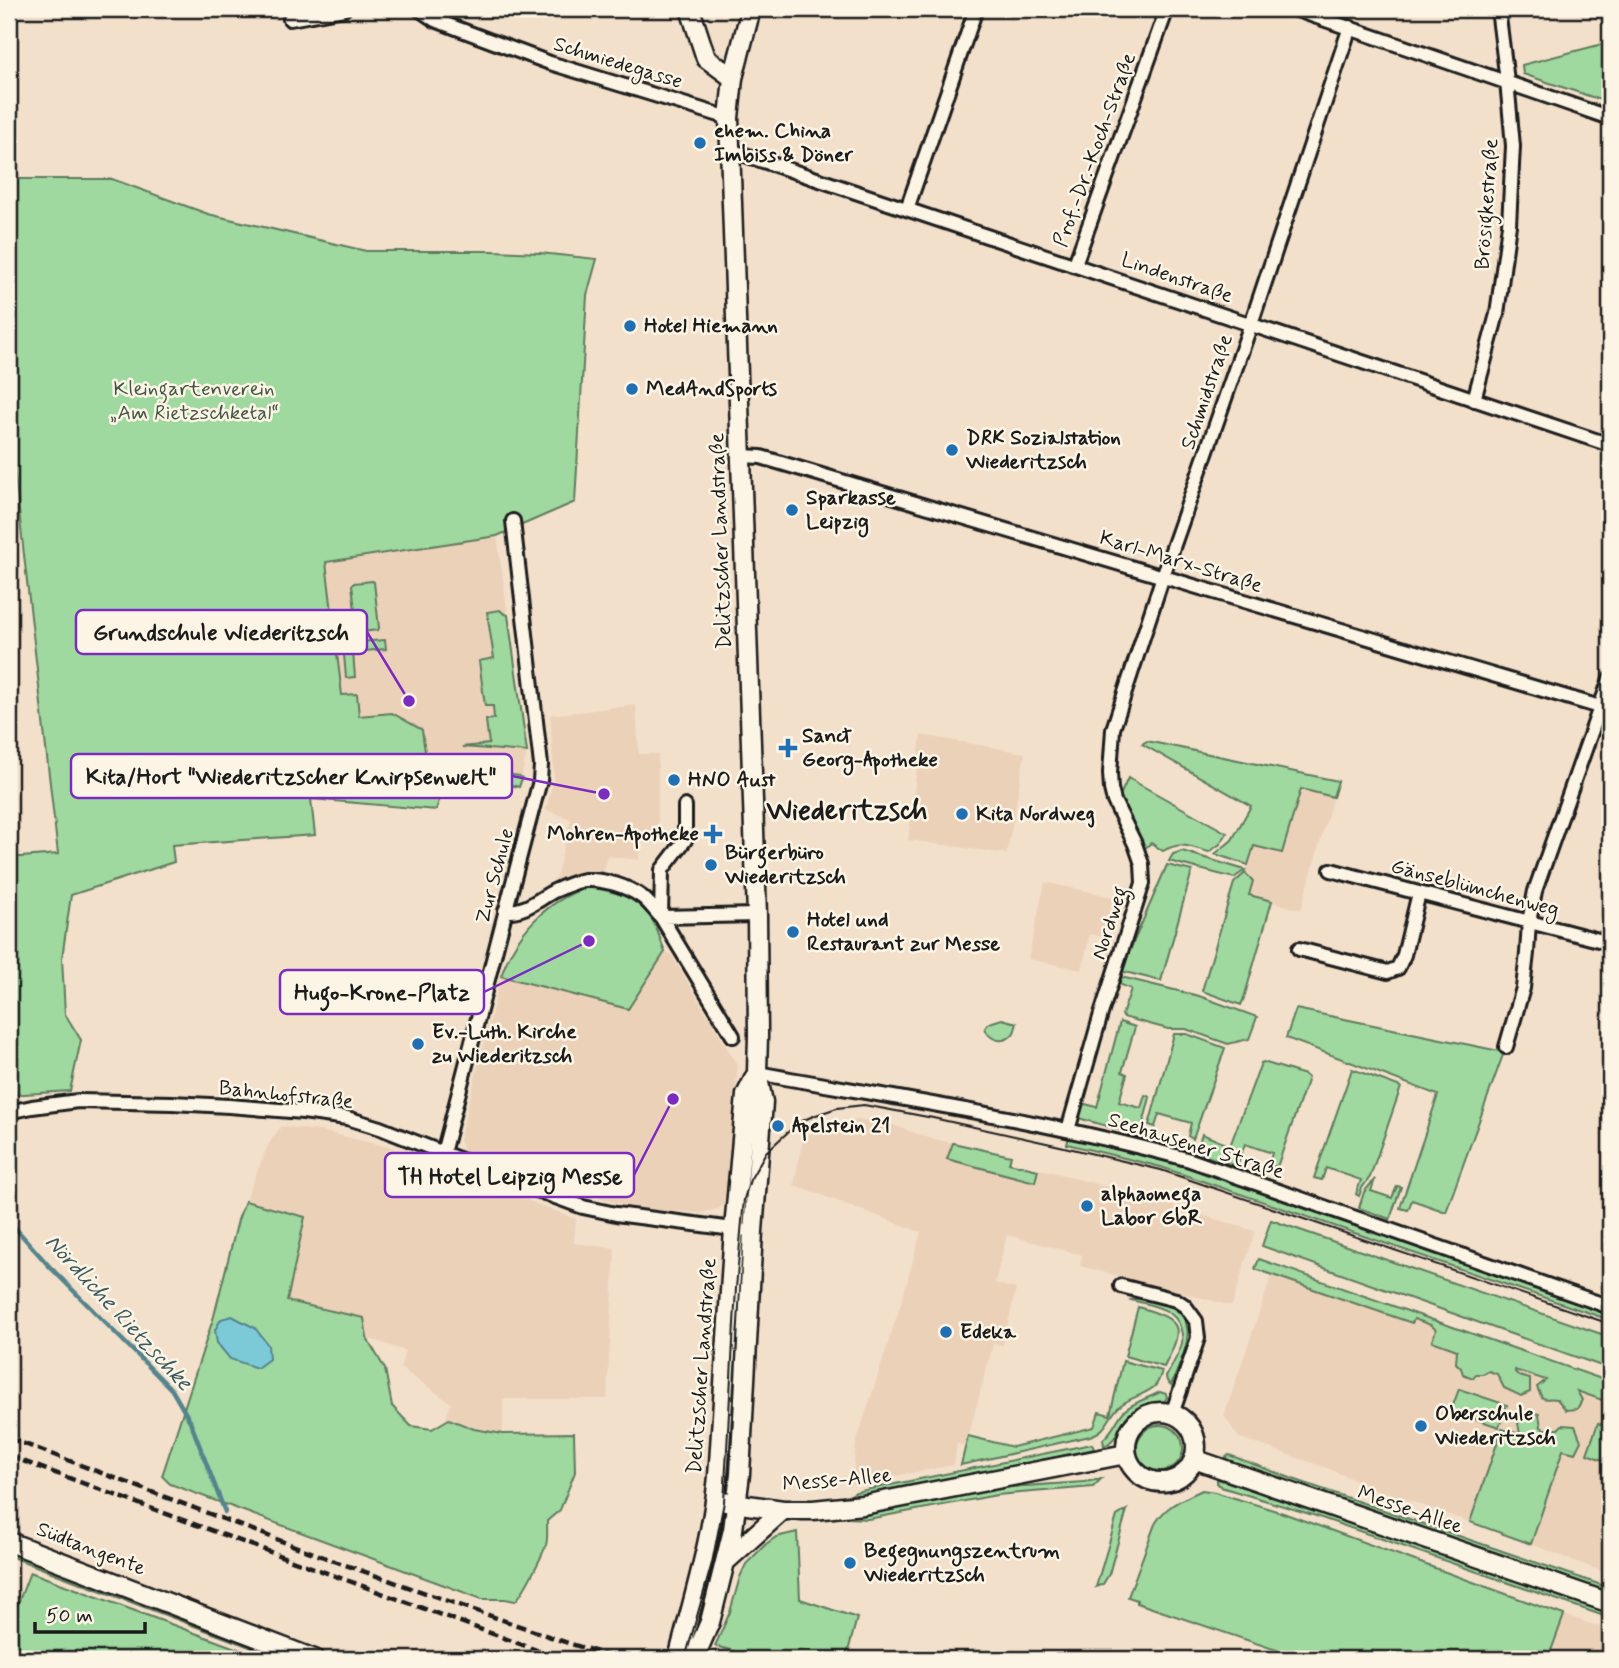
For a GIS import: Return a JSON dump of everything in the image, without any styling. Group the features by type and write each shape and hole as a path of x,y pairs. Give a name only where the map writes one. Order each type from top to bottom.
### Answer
{"street":[{"path":"290,19 344,9"},
{"name":"Schmiedegasse","path":"419,9 435,20 550,63 729,118"},
{"path":"690,9 706,58 733,78"},
{"name":"Delitzscher Landstraße","path":"694,1659 710,1622 737,1504 763,1102 757,1073 757,915 729,118 733,78 751,9"},
{"path":"907,209 976,9"},
{"name":"Prof.-Dr.-Koch-Straße","path":"1075,264 1167,9"},
{"path":"1294,9 1610,118"},
{"name":"Brösigkestraße","path":"1474,400 1497,314 1509,225 1513,146 1498,9"},
{"name":"Schmidstraße","path":"1113,729 1350,27"},
{"name":"Lindenstraße","path":"730,150 1610,445"},
{"name":"Karl-Marx-Straße","path":"741,456 761,457 1605,708"},
{"name":"Zur Schule","path":"443,1153 540,781 541,765 513,521"},
{"path":"1506,1047 1523,988 1529,922 1535,891 1605,708 1610,679"},
{"name":"Nordweg","path":"1068,1130 1101,1014 1143,883 1142,864 1111,789 1113,729"},
{"path":"661,917 662,870 685,840 685,806"},
{"name":"Gänseblümchenweg","path":"1331,870 1610,943"},
{"path":"505,911 516,911 532,905 555,891 583,880 608,882 635,893 661,917 733,1036"},
{"path":"1299,950 1388,972 1398,968 1405,955 1419,893"},
{"path":"661,917 757,915"},
{"name":"Delitzscher Landstraße","path":"678,1659 715,1501 746,1095 757,1073"},
{"name":"Seehausener Straße","path":"757,1073 924,1101 1141,1146 1191,1160 1610,1307"},
{"name":"Bahnhofstraße","path":"9,1112 78,1101 172,1103 303,1112 346,1118 380,1128 583,1207 753,1231"},
{"path":"1121,1286 1177,1300 1196,1321 1198,1338 1172,1414"},
{"path":"1154,1413 1172,1414 1180,1418 1193,1432 1196,1450 1186,1473 1180,1478 1157,1482 1134,1470 1126,1454 1128,1436 1138,1421 1154,1413"},
{"name":"Messe-Allee","path":"715,1501 783,1510 863,1505 1126,1454"},
{"name":"Messe-Allee","path":"1194,1459 1610,1603"},
{"path":"725,1563 783,1510"},
{"name":"Südtangente","path":"9,1542 314,1659"}],"shaded area":[{"path":"497,536 527,752 519,787 449,770 436,810 311,799 298,567"},
{"path":"636,705 639,754 658,754 658,844 640,843 639,860 607,856 603,875 585,871 554,885 571,819 546,810 554,778 550,715"},
{"name":"Kita Nordweg","path":"921,735 1025,753 1007,854 908,840"},
{"path":"1301,789 1333,797 1301,910 1249,895 1245,873 1254,846 1282,853"},
{"path":"1045,882 1113,897 1103,937 1090,934 1082,970 1028,959"},
{"path":"665,952 671,954 738,1066 725,1204 701,1213 651,1210 623,1205 584,1194 562,1183 493,1165 464,1152 459,1141 501,976 628,1009"},
{"path":"859,1120 877,1121 926,1137 1011,1156 1009,1163 1053,1172 1255,1231 1232,1306 1080,1266 1082,1255 1007,1235 995,1283 1016,1289 1003,1345 993,1344 966,1445 957,1444 954,1465 852,1484 856,1443 921,1232 794,1185 803,1138 820,1129"},
{"path":"281,1126 321,1131 389,1147 576,1219 574,1243 615,1248 607,1399 503,1399 503,1434 474,1429 446,1418 451,1403 400,1368 405,1351 367,1338 287,1301 305,1217 245,1201 268,1145"},
{"name":"Oberschule Wiederitzsch","path":"1275,1265 1610,1382 1610,1574 1238,1437 1224,1416"},
{"path":"1564,1615 1610,1630 1610,1659 1548,1659"}],"green space":[{"path":"1610,42 1610,103 1523,74 1522,65"},
{"name":"Kleingartenverein „Am Rietzschketal“","path":"9,179 112,179 208,214 366,251 492,251 597,259 587,295 575,502 497,536 326,562 342,695 357,694 359,716 392,713 422,730 426,759 450,756 461,767 519,776 522,778 519,787 449,770 436,810 311,799 315,835 172,845 174,862 71,895 62,958 65,1014 81,1040 70,1091 9,1095 9,858 58,854 9,423"},
{"path":"372,581 378,630 345,634 341,616 355,610 352,585"},
{"path":"500,610 508,615 527,752 462,747 489,744 486,720 494,719 493,706 485,706 479,661 494,658 487,612"},
{"path":"385,640 386,649 353,652 355,677 346,678 343,643"},
{"path":"1147,741 1338,781 1333,797 1301,789 1282,853 1254,846 1248,865 1215,854 1232,840 1251,806 1142,744"},
{"path":"1128,778 1227,833 1220,844 1209,852 1180,846 1163,851 1151,843 1144,849 1132,832 1118,800"},
{"path":"1182,851 1245,870 1234,878 1169,861 1173,854"},
{"path":"1167,865 1192,871 1161,981 1121,971"},
{"path":"1245,873 1253,881 1249,895 1272,901 1241,1005 1202,991 1234,883"},
{"path":"589,887 622,895 637,903 654,923 665,952 628,1009 501,976 515,946 534,921 559,900"},
{"path":"1121,977 1199,996 1257,1017 1249,1039 1228,1044 1186,1029 1168,1029 1123,1017 1131,989 1119,984"},
{"path":"1296,1009 1504,1052 1446,1212 1412,1200 1408,1210 1400,1208 1438,1095 1286,1038"},
{"path":"1002,1019 1017,1023 1014,1033 1005,1039 997,1040 990,1036 985,1028 989,1023"},
{"path":"1120,1022 1135,1027 1122,1072 1127,1074 1119,1102 1141,1108 1145,1095 1150,1097 1142,1129 1123,1124 1121,1130 1082,1119 1078,1114 1081,1103 1097,1107"},
{"path":"1174,1034 1187,1034 1225,1048 1193,1139 1188,1136 1191,1123 1159,1114 1155,1127 1149,1125"},
{"path":"1261,1063 1308,1078 1277,1167 1269,1165 1272,1153 1245,1144 1237,1166 1224,1162"},
{"path":"1352,1069 1401,1087 1370,1177 1359,1196 1356,1194 1361,1180 1326,1168 1322,1180 1314,1178"},
{"path":"1202,1134 1226,1144 1220,1161 1196,1152"},
{"path":"1069,1137 1126,1148 1210,1174 1610,1313 1610,1320 1161,1167 1067,1144"},
{"path":"953,1143 1011,1156 1009,1163 1038,1170 1035,1182 947,1159"},
{"path":"1375,1179 1371,1191 1392,1198 1397,1186 1401,1187 1390,1219 1359,1208 1364,1192"},
{"path":"245,1201 305,1217 287,1301 364,1318 367,1338 385,1369 392,1406 411,1426 432,1429 449,1419 474,1429 503,1434 574,1433 575,1472 560,1510 547,1521 547,1542 541,1558 515,1601 482,1599 170,1484 162,1476 214,1316"},
{"path":"1271,1220 1610,1337 1610,1369 1262,1246"},
{"path":"1259,1259 1610,1382 1610,1420 1603,1415 1608,1402 1577,1391 1582,1400 1577,1409 1566,1410 1557,1399 1544,1399 1541,1396 1537,1387 1546,1380 1515,1370 1519,1376 1530,1379 1530,1392 1521,1396 1504,1388 1497,1374 1489,1371 1476,1374 1473,1378 1463,1374 1456,1363 1457,1350 1432,1341 1436,1330 1431,1325 1414,1319 1412,1323 1255,1269"},
{"path":"1141,1297 1168,1305 1179,1312 1185,1321 1187,1342 1171,1385 1166,1377 1179,1351 1182,1334 1178,1323 1168,1312 1131,1300"},
{"path":"1138,1307 1164,1316 1176,1326 1175,1342 1164,1367 1125,1356"},
{"path":"1123,1361 1162,1371 1155,1386 1121,1405 1105,1427 1096,1433 961,1465 968,1436 1013,1447 1094,1427 1099,1412 1110,1415"},
{"path":"1459,1389 1507,1405 1499,1427 1451,1411"},
{"path":"1160,1392 1166,1394 1165,1401 1148,1405 1133,1413 1104,1446 1103,1439 1124,1411"},
{"path":"1527,1411 1539,1414 1541,1427 1544,1429 1558,1429 1562,1425 1575,1426 1581,1441 1575,1453 1563,1450 1531,1544 1470,1522 1502,1429 1520,1434 1518,1423"},
{"path":"1598,1423 1610,1428 1610,1463 1587,1454"},
{"path":"1160,1425 1176,1432 1183,1448 1176,1464 1160,1471 1144,1464 1137,1448 1144,1432"},
{"path":"1092,1444 1094,1449 893,1491 847,1497 856,1492"},
{"path":"1229,1455 1610,1588 1610,1595 1225,1460"},
{"path":"1101,1479 1093,1487 997,1495 868,1519 848,1518 995,1488"},
{"path":"1217,1479 1315,1509 1610,1612 1610,1618 1313,1515 1221,1487"},
{"path":"1202,1490 1283,1513 1564,1615 1548,1659 1303,1659 1137,1603 1137,1600 1128,1597 1159,1517 1181,1500"},
{"path":"1127,1510 1109,1574 1103,1584 1096,1587 1117,1516"},
{"path":"797,1532 800,1599 857,1618 846,1659 764,1659 715,1646 746,1564 776,1537"},
{"path":"9,1552 292,1659 279,1658 9,1556"},
{"path":"30,1572 265,1659 9,1659 9,1612 14,1614"}],"water":[{"path":"232,1316 255,1328 268,1345 269,1359 257,1368 230,1359 217,1343 215,1330 221,1319"}],"waterway":[{"name":"Nördliche Rietzschke","path":"9,1221 49,1266 172,1390 190,1421 225,1512"}],"tram line":[{"path":"685,1659 712,1563 724,1502 736,1288 744,1199 750,1180 766,1152 799,1122 816,1115 837,1108 864,1105 1161,1170 1610,1324"}],"railway":[{"path":"9,1438 337,1562 620,1659"},
{"path":"9,1456 561,1659"}],"place":[{"name":"ehem. China Imbiss & Döner","path":"700,143"},
{"name":"Hotel Hiemann","path":"630,326"},
{"name":"MedAndSports","path":"632,389"},
{"name":"DRK Sozialstation Wiederitzsch","path":"952,450"},
{"name":"Sparkasse Leipzig","path":"792,510"},
{"name":"Grundschule Wiederitzsch","path":"409,701"},
{"name":"Sanct Georg-Apotheke","path":"788,748"},
{"name":"HNO Aust","path":"674,780"},
{"name":"Kita/Hort \"Wiederitzscher Knirpsenwelt\"","path":"604,794"},
{"name":"Kita Nordweg","path":"962,814"},
{"name":"Mohren-Apotheke","path":"713,834"},
{"name":"Bürgerbüro Wiederitzsch","path":"711,865"},
{"name":"Hotel und Restaurant zur Messe","path":"793,932"},
{"name":"Hugo-Krone-Platz","path":"589,941"},
{"name":"Ev.-Luth. Kirche zu Wiederitzsch","path":"418,1044"},
{"name":"TH Hotel Leipzig Messe","path":"673,1099"},
{"name":"Apelstein 21","path":"778,1126"},
{"name":"alphaomega Labor GbR","path":"1087,1206"},
{"name":"Edeka","path":"946,1332"},
{"name":"Oberschule Wiederitzsch","path":"1421,1426"},
{"name":"Begegnungszentrum Wiederitzsch","path":"850,1563"}],"district":[{"name":"Wiederitzsch","path":"847,811"}]}
